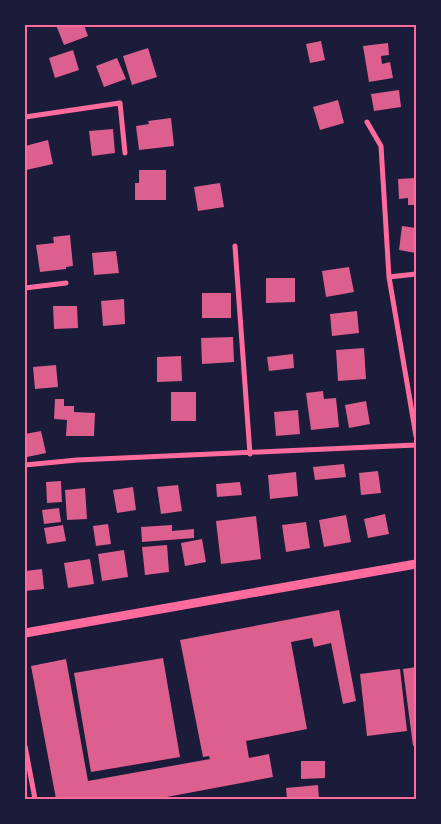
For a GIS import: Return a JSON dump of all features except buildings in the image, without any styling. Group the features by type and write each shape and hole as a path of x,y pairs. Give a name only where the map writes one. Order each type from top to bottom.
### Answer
{"street":[{"path":"25,117 120,103 125,153"},
{"path":"367,122 380,146 389,277 416,436"},
{"path":"235,246 250,454"},
{"path":"389,277 416,274"},
{"path":"25,288 66,284"},
{"path":"25,465 77,460 416,446"},
{"path":"25,633 416,564"},
{"path":"25,746 35,799"}]}
